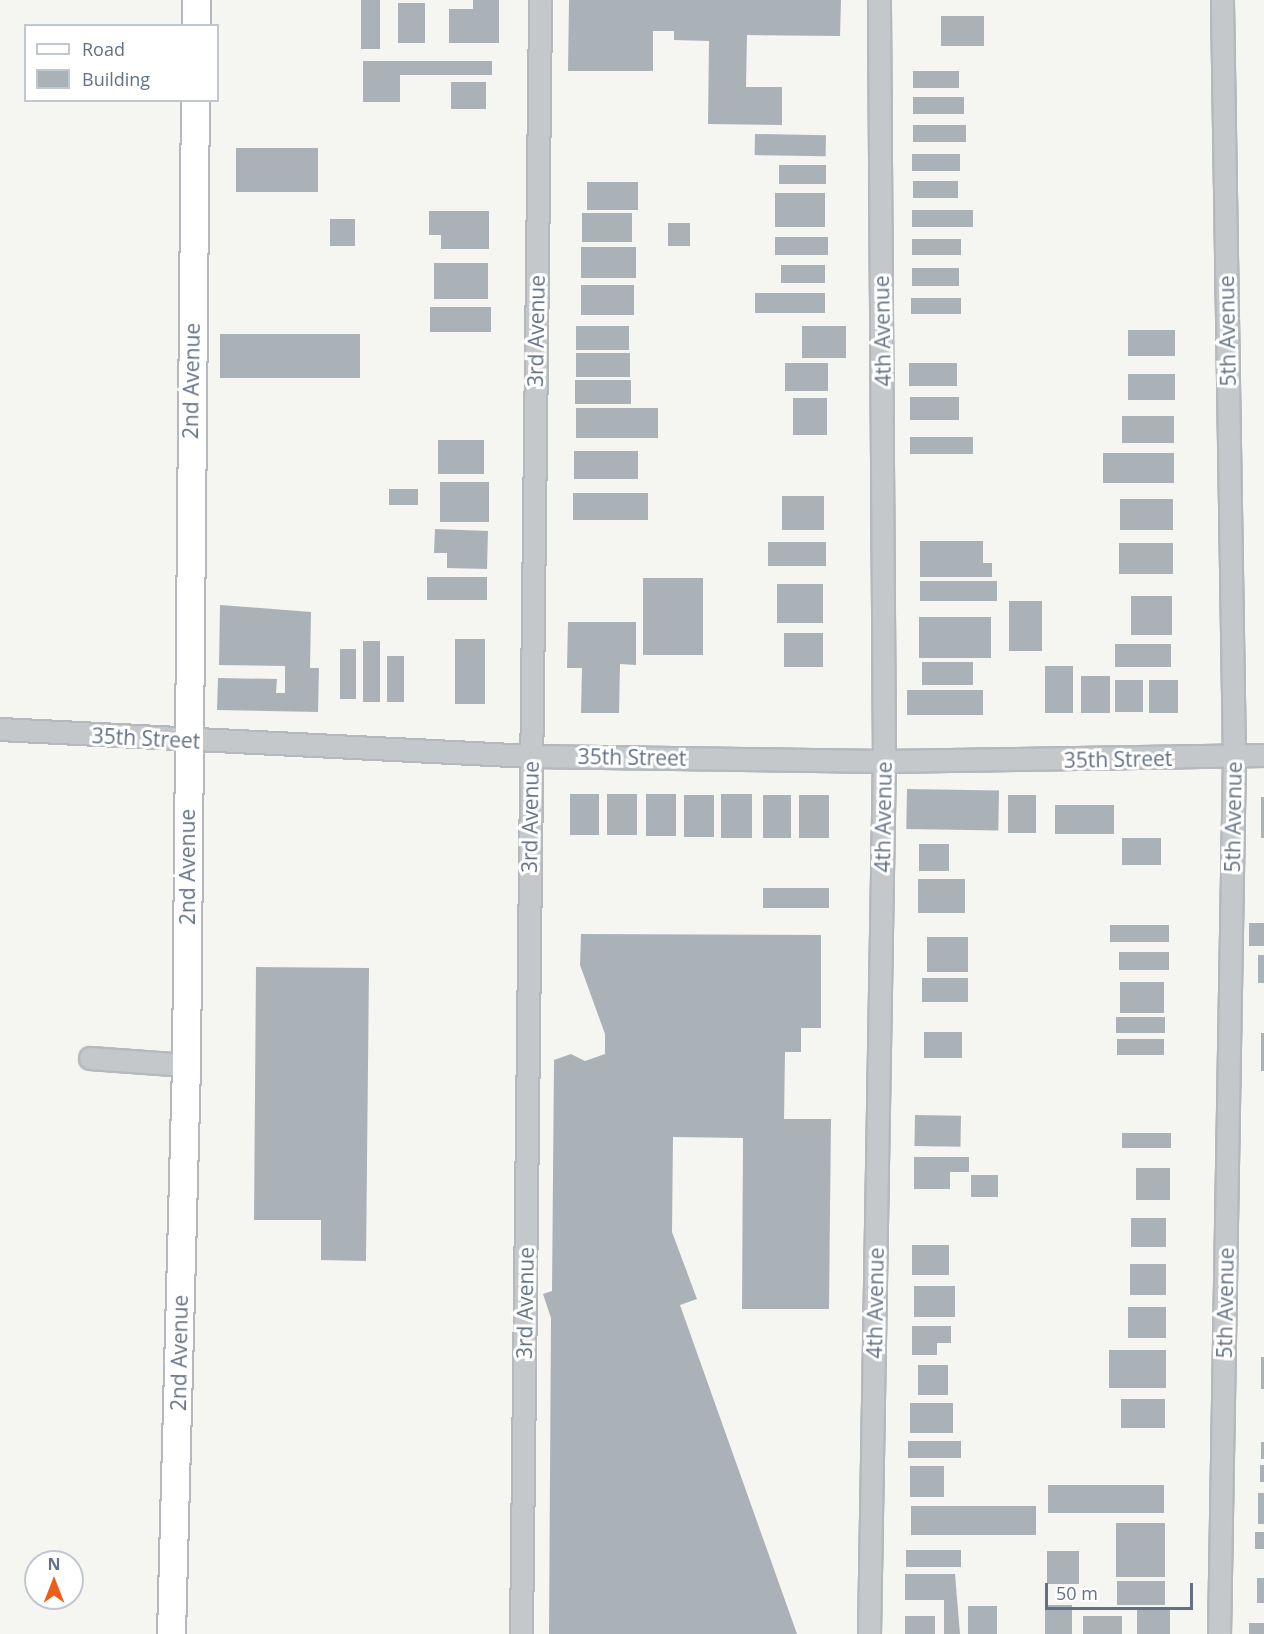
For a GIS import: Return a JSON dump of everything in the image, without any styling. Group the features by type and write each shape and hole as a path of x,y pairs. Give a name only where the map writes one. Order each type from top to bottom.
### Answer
{"main road":[{"path":"196,0 196,24"},
{"name":"2nd Avenue","path":"171,1634 186,1065 187,741 195,102"}],"street":[{"name":"3rd Avenue","path":"520,1634 540,0"},
{"name":"4th Avenue","path":"869,1634 884,761 879,0"},
{"name":"5th Avenue","path":"1219,1634 1234,758 1222,0"},
{"name":"35th Street","path":"0,729 187,741 531,756 884,761 1234,758 1264,755"},
{"path":"90,1058 186,1065"}],"building":[{"path":"361,0 380,0 380,49 361,49"},
{"path":"473,0 499,0 499,43 449,43 449,9 473,9"},
{"path":"569,0 841,0 840,36 747,35 746,87 782,87 782,125 708,124 709,41 674,40 674,31 653,31 653,71 568,71"},
{"path":"398,3 425,3 425,43 398,43"},
{"path":"941,16 984,16 984,46 941,46"},
{"path":"363,61 492,61 492,75 400,75 400,102 363,102"},
{"path":"913,71 959,71 959,88 913,88"},
{"path":"451,82 486,82 486,109 451,109"},
{"path":"913,97 964,97 964,114 913,114"},
{"path":"913,125 966,125 966,142 913,142"},
{"path":"755,134 826,135 826,156 755,155"},
{"path":"236,148 318,148 318,192 236,192"},
{"path":"912,154 960,154 960,171 912,171"},
{"path":"779,165 826,165 826,184 779,184"},
{"path":"913,181 958,181 958,198 913,198"},
{"path":"587,182 638,182 638,210 587,210"},
{"path":"775,193 825,193 825,227 775,227"},
{"path":"912,210 973,210 973,227 912,227"},
{"path":"429,211 489,211 489,249 441,249 441,235 429,235"},
{"path":"582,213 632,213 632,242 582,242"},
{"path":"330,219 355,219 355,246 330,246"},
{"path":"668,223 690,223 690,246 668,246"},
{"path":"775,237 828,237 828,255 775,255"},
{"path":"912,239 961,239 961,255 912,255"},
{"path":"581,247 636,247 636,278 581,278"},
{"path":"434,263 488,263 488,299 434,299"},
{"path":"781,265 825,265 825,283 781,283"},
{"path":"912,268 959,268 959,286 912,286"},
{"path":"581,285 634,285 634,315 581,315"},
{"path":"755,293 825,293 825,313 755,313"},
{"path":"911,298 961,298 961,314 911,314"},
{"path":"430,307 491,307 491,332 430,332"},
{"path":"576,326 629,326 629,350 576,350"},
{"path":"802,326 846,326 846,358 802,358"},
{"path":"1128,330 1175,330 1175,356 1128,356"},
{"path":"220,334 360,334 360,378 220,378"},
{"path":"576,353 630,353 630,377 576,377"},
{"path":"785,363 828,363 828,391 785,391"},
{"path":"909,363 957,363 957,386 909,386"},
{"path":"1128,374 1175,374 1175,400 1128,400"},
{"path":"575,380 631,380 631,404 575,404"},
{"path":"910,397 959,397 959,420 910,420"},
{"path":"793,398 827,398 827,435 793,435"},
{"path":"576,408 658,408 658,438 576,438"},
{"path":"1122,416 1174,416 1174,443 1122,443"},
{"path":"910,437 973,437 973,454 910,454"},
{"path":"438,440 484,440 484,474 438,474"},
{"path":"574,451 638,451 638,479 574,479"},
{"path":"1103,453 1174,453 1174,483 1103,483"},
{"path":"440,482 489,482 489,522 440,522"},
{"path":"389,489 418,489 418,505 389,505"},
{"path":"573,493 648,493 648,520 573,520"},
{"path":"782,496 824,496 824,530 782,530"},
{"path":"1120,499 1173,499 1173,530 1120,530"},
{"path":"435,529 488,531 487,569 447,568 447,553 434,553"},
{"path":"920,541 983,541 983,563 992,563 992,577 920,577"},
{"path":"768,542 826,542 826,566 768,566"},
{"path":"1119,543 1173,543 1173,574 1119,574"},
{"path":"427,577 487,577 487,600 427,600"},
{"path":"643,578 703,578 703,655 643,655"},
{"path":"920,581 997,581 997,601 920,601"},
{"path":"777,584 823,584 823,623 777,623"},
{"path":"1131,596 1172,596 1172,635 1131,635"},
{"path":"1009,601 1042,601 1042,651 1009,651"},
{"path":"220,605 311,612 310,668 319,668 318,712 217,710 218,678 277,679 276,693 285,693 285,666 219,665"},
{"path":"919,617 991,617 991,658 919,658"},
{"path":"568,622 636,622 636,665 620,664 619,713 581,713 582,668 567,668"},
{"path":"784,633 823,633 823,667 784,667"},
{"path":"455,639 485,639 485,704 455,704"},
{"path":"363,641 380,641 380,702 363,702"},
{"path":"1115,644 1171,644 1171,667 1115,667"},
{"path":"340,649 356,649 356,699 340,699"},
{"path":"387,656 404,656 404,702 387,702"},
{"path":"922,662 973,662 973,685 922,685"},
{"path":"1045,666 1073,666 1073,713 1045,713"},
{"path":"1081,676 1110,676 1110,713 1081,713"},
{"path":"1115,680 1143,680 1143,712 1115,712"},
{"path":"1149,680 1178,680 1178,713 1149,713"},
{"path":"907,690 983,690 983,715 907,715"},
{"path":"907,789 999,791 998,831 906,829"},
{"path":"570,794 599,794 599,835 570,835"},
{"path":"607,794 637,794 637,835 607,835"},
{"path":"646,794 676,794 676,836 646,836"},
{"path":"721,794 752,794 752,838 721,838"},
{"path":"684,795 714,795 714,837 684,837"},
{"path":"763,795 791,795 791,838 763,838"},
{"path":"799,795 829,795 829,838 799,838"},
{"path":"1008,795 1036,795 1036,833 1008,833"},
{"path":"1261,797 1264,797 1264,838 1261,838"},
{"path":"1055,805 1114,805 1114,834 1055,834"},
{"path":"1122,838 1161,838 1161,865 1122,865"},
{"path":"919,844 949,844 949,871 919,871"},
{"path":"918,879 965,879 965,913 918,913"},
{"path":"763,888 829,888 829,908 763,908"},
{"path":"1249,923 1264,923 1264,946 1249,946"},
{"path":"1110,925 1169,925 1169,942 1110,942"},
{"path":"581,934 821,935 821,1028 801,1028 801,1052 785,1052 784,1119 831,1119 829,1309 742,1309 743,1138 673,1137 672,1232 697,1299 680,1305 797,1634 549,1634 551,1318 543,1294 552,1291 554,1060 571,1054 585,1061 605,1054 605,1034 580,965"},
{"path":"927,937 968,937 968,972 927,972"},
{"path":"1119,952 1169,952 1169,970 1119,970"},
{"path":"1258,955 1264,955 1264,983 1258,983"},
{"path":"256,967 369,968 366,1261 321,1260 321,1220 254,1220"},
{"path":"922,978 968,978 968,1002 922,1002"},
{"path":"1120,982 1164,982 1164,1013 1120,1013"},
{"path":"1116,1017 1165,1017 1165,1033 1116,1033"},
{"path":"924,1032 962,1032 962,1058 924,1058"},
{"path":"1261,1033 1264,1033 1264,1071 1261,1071"},
{"path":"1117,1039 1164,1039 1164,1055 1117,1055"},
{"path":"915,1115 961,1116 960,1147 914,1146"},
{"path":"1122,1133 1171,1133 1171,1148 1122,1148"},
{"path":"914,1157 969,1157 969,1172 950,1172 950,1189 914,1189"},
{"path":"1136,1168 1170,1168 1170,1200 1136,1200"},
{"path":"971,1175 998,1175 998,1197 971,1197"},
{"path":"1131,1218 1166,1218 1166,1247 1131,1247"},
{"path":"912,1245 949,1245 949,1275 912,1275"},
{"path":"1130,1264 1166,1264 1166,1295 1130,1295"},
{"path":"914,1286 955,1286 955,1317 914,1317"},
{"path":"1128,1307 1166,1307 1166,1338 1128,1338"},
{"path":"912,1326 951,1326 951,1343 937,1343 937,1355 912,1355"},
{"path":"1109,1350 1166,1350 1166,1388 1109,1388"},
{"path":"1261,1357 1264,1357 1264,1389 1261,1389"},
{"path":"918,1365 948,1365 948,1395 918,1395"},
{"path":"1121,1399 1165,1399 1165,1428 1121,1428"},
{"path":"910,1403 953,1403 953,1433 910,1433"},
{"path":"908,1441 961,1441 961,1458 908,1458"},
{"path":"1261,1442 1264,1442 1264,1459 1261,1459"},
{"path":"1260,1465 1264,1465 1264,1482 1260,1482"},
{"path":"910,1466 944,1466 944,1497 910,1497"},
{"path":"1048,1485 1164,1485 1164,1513 1048,1513"},
{"path":"1258,1493 1264,1493 1264,1524 1258,1524"},
{"path":"911,1506 1036,1506 1036,1535 911,1535"},
{"path":"1116,1523 1165,1523 1165,1577 1116,1577"},
{"path":"1255,1532 1264,1532 1264,1549 1255,1549"},
{"path":"906,1550 961,1550 961,1567 906,1567"},
{"path":"1047,1551 1079,1551 1079,1584 1047,1584"},
{"path":"905,1574 955,1574 960,1634 944,1634 944,1600 905,1600"},
{"path":"1257,1578 1264,1578 1264,1603 1257,1603"},
{"path":"1117,1581 1165,1581 1165,1605 1117,1605"},
{"path":"1045,1605 1072,1605 1072,1634 1045,1634"},
{"path":"968,1606 997,1606 997,1634 968,1634"},
{"path":"1137,1610 1170,1610 1170,1634 1137,1634"},
{"path":"905,1616 935,1616 935,1634 905,1634"},
{"path":"1083,1616 1122,1616 1122,1634 1083,1634"},
{"path":"1249,1623 1264,1623 1264,1634 1249,1634"}]}
